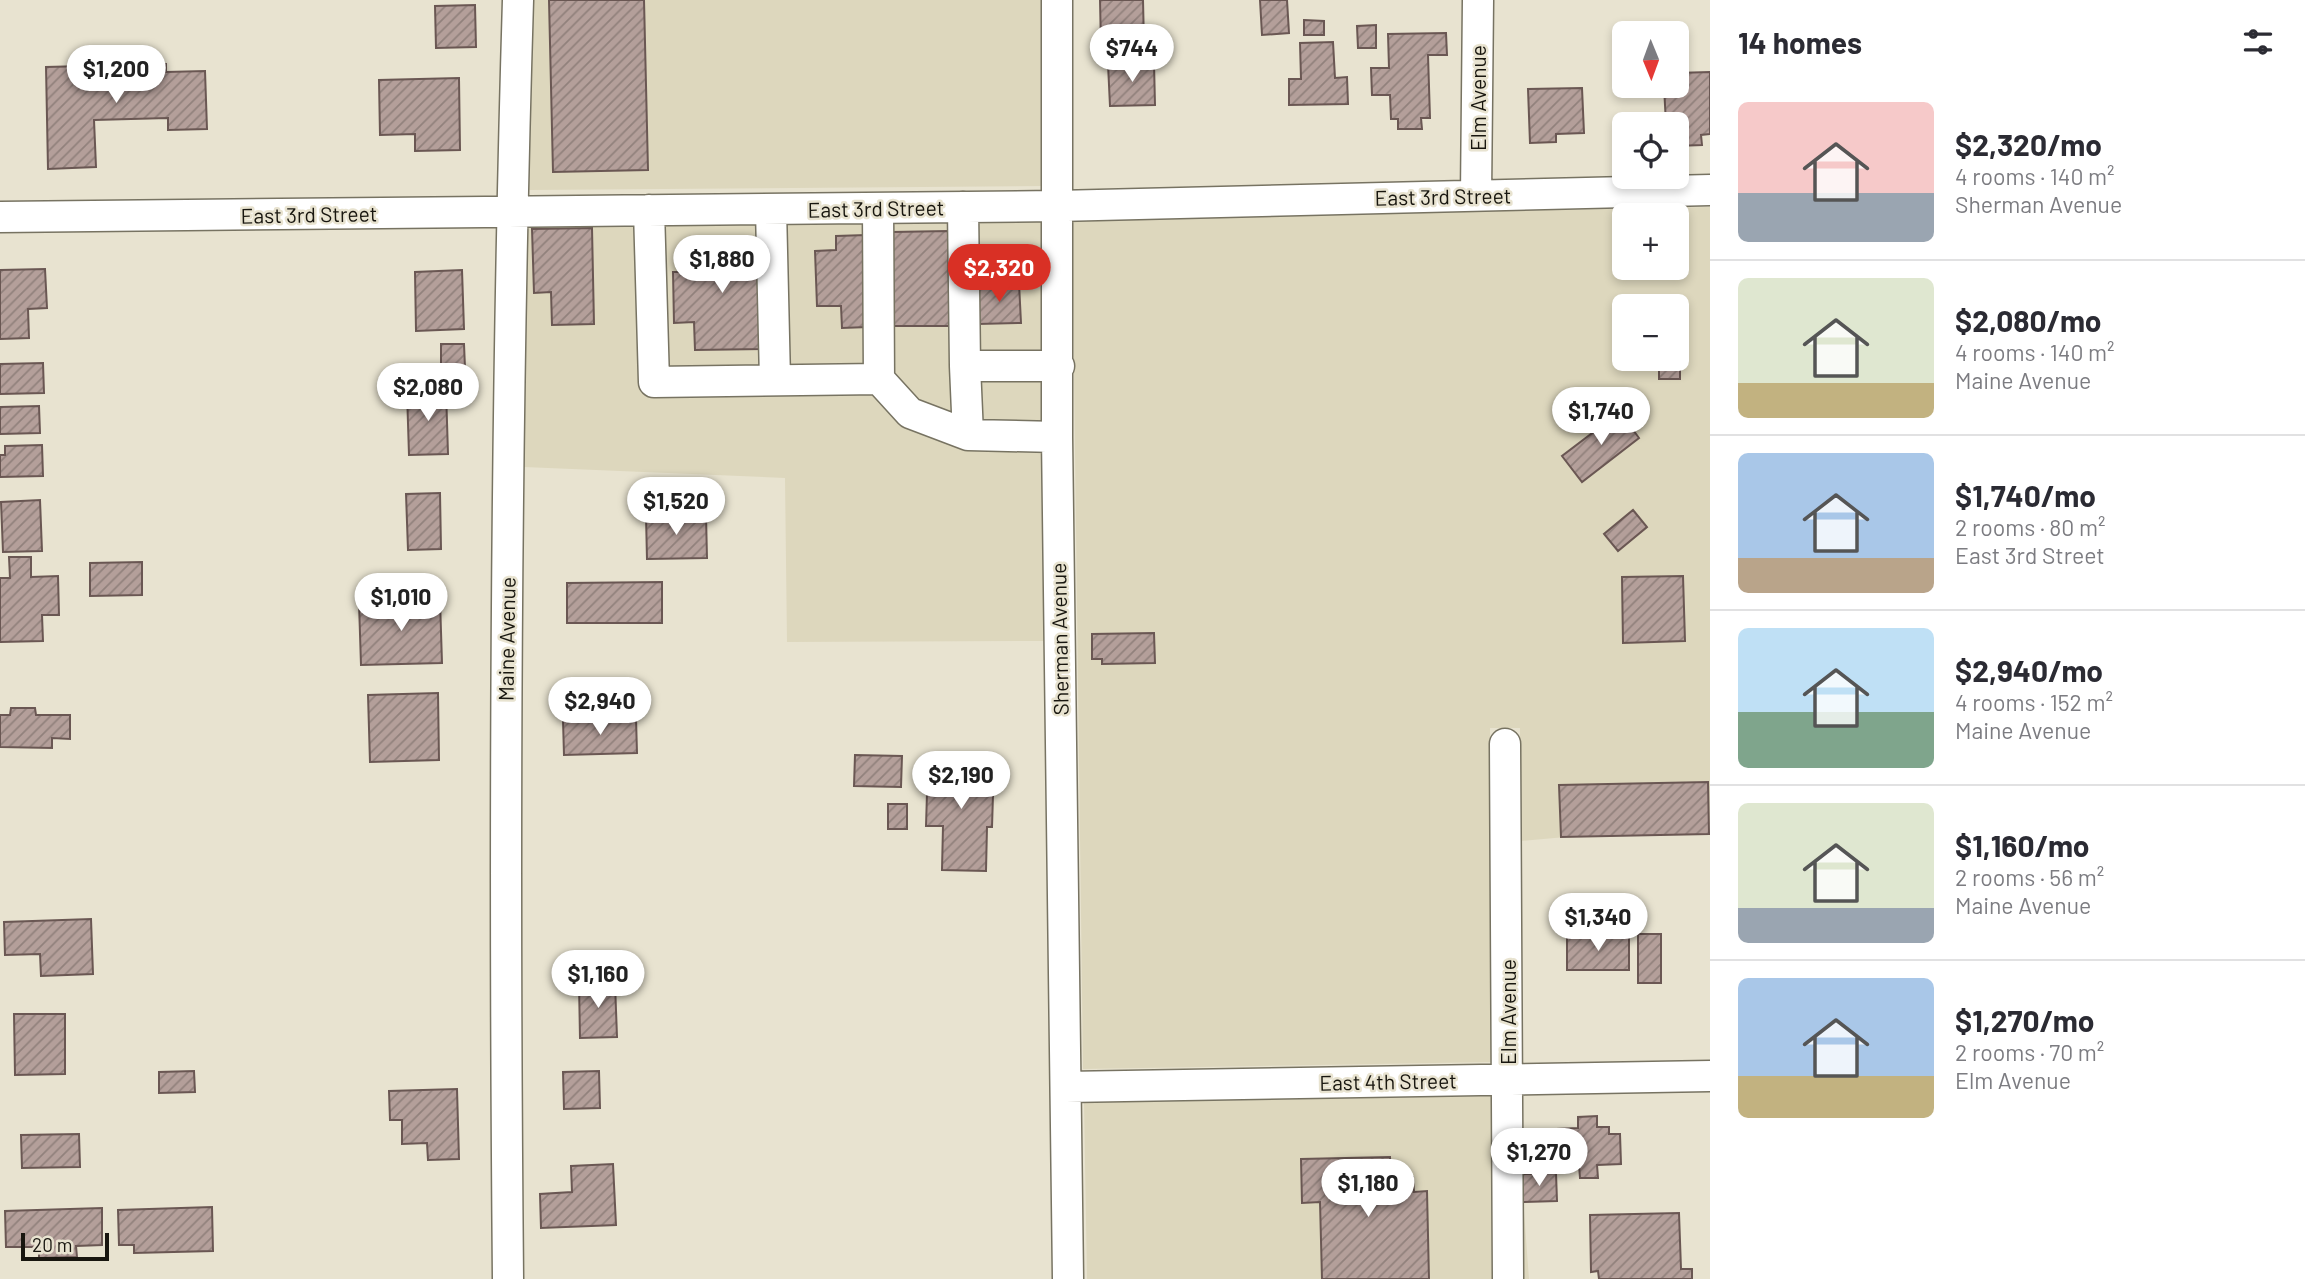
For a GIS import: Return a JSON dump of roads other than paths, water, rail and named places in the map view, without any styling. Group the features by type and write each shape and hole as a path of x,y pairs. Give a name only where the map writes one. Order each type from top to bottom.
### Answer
{"street":[{"name":"Maine Avenue","path":"509,1279 504,853 511,212 518,0"},
{"name":"Sherman Avenue","path":"1057,0 1059,366 1056,437 1068,1279"},
{"name":"Elm Avenue","path":"1476,195 1478,0"},
{"name":"East 3rd Street","path":"0,217 1057,206 1710,190"},
{"path":"964,207 968,435"},
{"path":"878,208 879,379 910,413 968,435 1056,437"},
{"path":"771,209 775,380"},
{"path":"649,211 654,382 879,379"},
{"path":"965,366 1059,366"},
{"name":"Elm Avenue","path":"1505,744 1508,1279"},
{"name":"East 4th Street","path":"1066,1087 1710,1076"}]}
